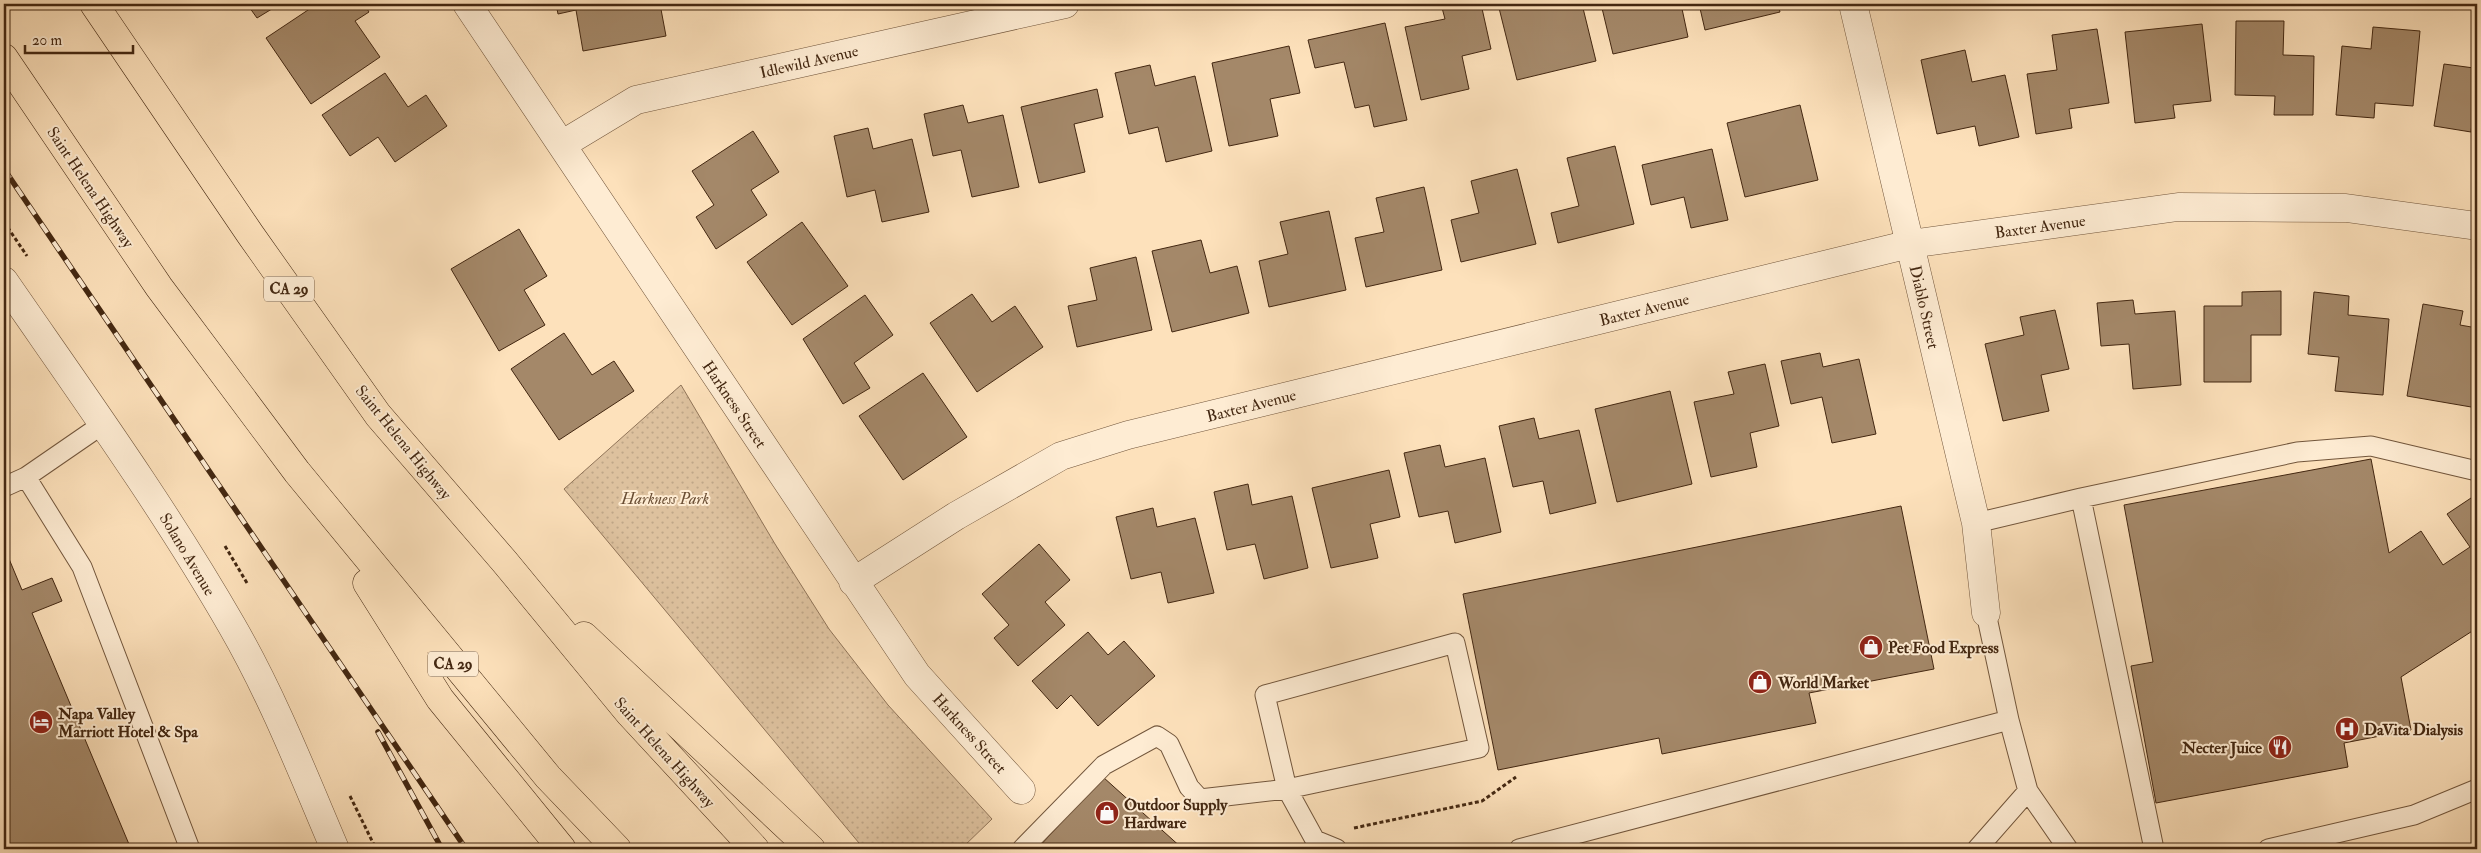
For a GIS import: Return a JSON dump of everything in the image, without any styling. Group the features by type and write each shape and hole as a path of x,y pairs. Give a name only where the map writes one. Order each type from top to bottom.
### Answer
{"highway":[{"name":"Saint Helena Highway","path":"94,4 250,234 378,415 504,560 630,714 755,849"},
{"name":"Saint Helena Highway","path":"4,58 159,286 297,472 548,778 617,849"},
{"path":"297,472 440,699 562,849"},
{"path":"504,560 811,849"}],"street":[{"name":"Harkness Street","path":"468,4 917,675 1022,790"},
{"name":"Idlewild Avenue","path":"563,144 636,100 1065,4"},
{"name":"Diablo Street","path":"1854,4 1976,523 1986,613"},
{"name":"Baxter Avenue","path":"853,582 956,516 1061,456 1128,435 1910,244 2178,207 2346,208 2477,226"},
{"name":"Solano Avenue","path":"4,281 165,515 233,627 290,742 335,849"}],"lane":[{"path":"4,487 26,477 103,424"},
{"path":"1976,523 2082,498 2297,452 2371,446 2477,471"},
{"path":"26,477 82,567 190,849"},
{"path":"2082,498 2154,849"},
{"path":"1986,613 2009,720 2028,790 2068,849"},
{"path":"1022,849 1104,765 1157,736 1169,744 1180,764 1189,787 1200,799 1287,789 1479,748 1454,643 1265,695 1287,789 1315,840 1337,849"},
{"path":"1518,849 2009,720"},
{"path":"2268,849 2414,815 2477,789"},
{"path":"1977,849 2028,790"}],"path":[{"path":"1352,828 1482,801 1516,777"}],"green space":[{"name":"Harkness Park","path":"681,385 775,544 829,629 888,705 992,819 961,849 864,849 564,489"}],"building":[{"path":"247,4 280,4 257,18"},
{"path":"317,4 364,4 369,12 355,21 380,57 311,104 266,38"},
{"path":"556,4 660,4 666,36 583,51 576,10 558,14"},
{"path":"1441,4 1481,4 1491,49 1462,56 1469,89 1421,100 1405,27 1445,19"},
{"path":"1498,4 1582,4 1596,61 1517,80"},
{"path":"1601,4 1681,4 1688,37 1613,54"},
{"path":"1699,4 1778,4 1780,12 1705,30"},
{"path":"2236,21 2284,21 2283,55 2314,56 2313,115 2274,115 2275,96 2235,95"},
{"path":"1385,23 1407,120 1374,127 1369,105 1355,108 1344,62 1315,68 1308,40"},
{"path":"2202,24 2211,101 2173,105 2175,118 2135,123 2125,32"},
{"path":"2373,27 2420,31 2413,106 2375,103 2374,118 2336,115 2342,46 2371,49"},
{"path":"2097,29 2109,103 2069,109 2072,128 2036,134 2027,74 2057,70 2052,35"},
{"path":"1289,46 1300,93 1270,99 1278,136 1229,146 1212,63"},
{"path":"2477,47 2477,115 2473,114 2471,132 2434,126 2444,64 2474,68"},
{"path":"1965,50 1972,82 2005,75 2019,137 1979,146 1975,126 1937,134 1921,60"},
{"path":"1150,65 1155,86 1195,76 1212,151 1166,162 1158,127 1129,134 1115,73"},
{"path":"385,73 408,107 426,95 447,126 395,162 378,137 350,156 322,115"},
{"path":"1097,89 1103,117 1074,124 1085,172 1039,183 1021,107"},
{"path":"963,105 968,123 1003,115 1019,187 972,197 961,150 933,156 924,114"},
{"path":"1800,105 1818,180 1745,197 1727,123"},
{"path":"868,128 873,149 912,139 929,212 882,222 875,190 847,197 834,136"},
{"path":"753,131 779,172 751,190 767,215 716,249 696,217 714,205 692,171"},
{"path":"1615,146 1634,224 1558,243 1551,213 1579,206 1567,158"},
{"path":"1712,149 1728,220 1691,228 1684,197 1651,205 1642,165"},
{"path":"1517,169 1536,244 1461,262 1451,220 1479,213 1471,181"},
{"path":"1424,187 1442,270 1366,287 1355,238 1384,232 1376,198"},
{"path":"1329,211 1346,290 1269,307 1259,261 1288,254 1280,222"},
{"path":"802,222 848,286 792,325 747,262"},
{"path":"519,229 547,276 524,290 545,325 499,351 451,269"},
{"path":"1201,240 1210,273 1237,266 1249,313 1172,332 1152,251"},
{"path":"1136,257 1152,330 1077,347 1068,306 1097,300 1090,268"},
{"path":"2281,291 2281,335 2251,335 2251,382 2204,382 2204,306 2242,306 2242,292"},
{"path":"2314,292 2349,296 2348,315 2389,319 2383,395 2335,391 2339,357 2308,354"},
{"path":"972,294 992,322 1015,306 1043,347 977,392 930,323"},
{"path":"865,295 893,335 854,363 870,388 843,404 803,339"},
{"path":"2133,300 2135,314 2175,311 2181,385 2133,389 2129,344 2101,346 2097,303"},
{"path":"2423,304 2463,311 2460,325 2477,328 2477,408 2407,396"},
{"path":"2055,310 2069,369 2041,375 2049,411 2003,421 1985,344 2024,335 2020,317"},
{"path":"564,333 592,375 614,361 634,391 559,440 511,369"},
{"path":"1820,353 1823,367 1859,359 1876,434 1832,443 1822,397 1791,404 1781,361"},
{"path":"1765,364 1779,426 1750,433 1757,467 1711,477 1694,402 1734,394 1728,372"},
{"path":"923,373 967,437 903,480 859,416"},
{"path":"1670,391 1692,484 1617,502 1595,409"},
{"path":"1534,418 1539,439 1579,430 1596,503 1550,514 1543,481 1513,487 1499,426"},
{"path":"1440,445 1445,467 1485,458 1501,532 1455,543 1448,511 1419,517 1404,453"},
{"path":"2371,459 2389,553 2421,531 2443,565 2470,547 2447,514 2477,494 2477,628 2401,677 2411,730 2344,743 2348,767 2156,803 2131,666 2153,662 2124,505"},
{"path":"1389,470 1400,517 1370,524 1378,558 1331,568 1312,488"},
{"path":"1248,484 1252,505 1292,496 1308,568 1264,579 1255,544 1227,550 1214,492"},
{"path":"1901,506 1934,669 1809,693 1816,723 1662,754 1659,738 1498,770 1463,594"},
{"path":"1153,508 1157,527 1195,518 1214,593 1168,603 1161,572 1131,579 1116,517"},
{"path":"1039,544 1070,580 1045,602 1065,625 1018,666 994,638 1009,625 982,594"},
{"name":"Napa Valley Marriott Hotel & Spa","path":"7,554 22,590 52,578 62,601 32,613 131,849 12,849 4,831 4,555"},
{"path":"1088,632 1108,655 1124,641 1155,676 1098,726 1071,695 1057,709 1032,681"},
{"name":"Outdoor Supply Hardware","path":"1103,777 1183,849 1037,849"}],"railway":[{"path":"4,169 466,849"},
{"path":"378,732 442,849"}],"place":[{"name":"Pet Food Express","path":"1871,647"},
{"name":"World Market","path":"1760,682"},
{"name":"Napa Valley Marriott Hotel & Spa","path":"41,722"},
{"name":"DaVita Dialysis","path":"2347,729"},
{"name":"Necter Juice","path":"2280,747"},
{"name":"Outdoor Supply Hardware","path":"1107,813"}]}
